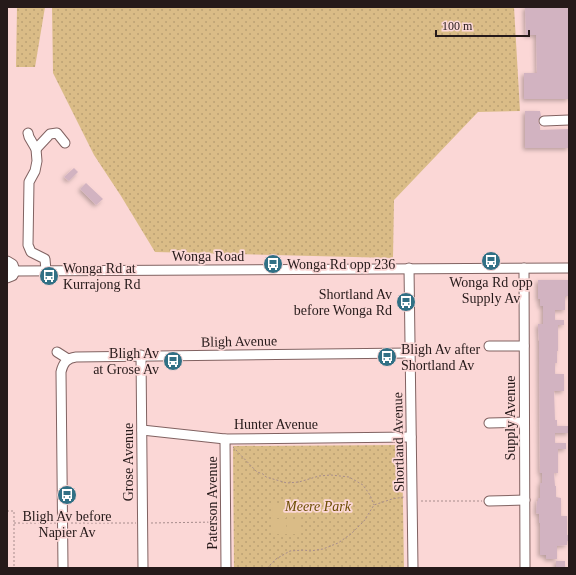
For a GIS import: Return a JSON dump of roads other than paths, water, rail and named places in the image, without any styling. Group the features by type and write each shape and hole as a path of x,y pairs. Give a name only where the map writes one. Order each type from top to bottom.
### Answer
{"street":[{"path":"544,121 569,120"},
{"path":"28,133 28,137 36,149 36,168 29,182 28,245 31,252 45,259 46,271"},
{"path":"36,149 50,134 57,133 65,143"},
{"name":"Shortland Avenue","path":"409,268 413,568"},
{"name":"Supply Avenue","path":"524,268 525,568"},
{"name":"Wonga Road","path":"9,270 569,268"},
{"path":"489,346 524,346"},
{"path":"56,352 68,360 62,366 61,372 63,568"},
{"name":"Bligh Avenue","path":"68,360 76,357 141,355 410,353"},
{"name":"Grose Avenue","path":"141,355 143,568"},
{"path":"489,423 524,422"},
{"name":"Hunter Avenue","path":"142,430 225,439 412,437"},
{"name":"Paterson Avenue","path":"225,439 226,568"},
{"path":"490,501 525,500"}],"place":[{"name":"Wonga Rd opp Supply Av","path":"491,261"},
{"name":"Wonga Rd opp 236","path":"273,264"},
{"name":"Wonga Rd at Kurrajong Rd","path":"49,276"},
{"name":"Shortland Av before Wonga Rd","path":"406,302"},
{"name":"Bligh Av after Shortland Av","path":"387,357"},
{"name":"Bligh Av at Grose Av","path":"173,361"},
{"name":"Bligh Av before Napier Av","path":"67,495"}],"park label":[{"name":"Meere Park","path":"318,506"}]}
